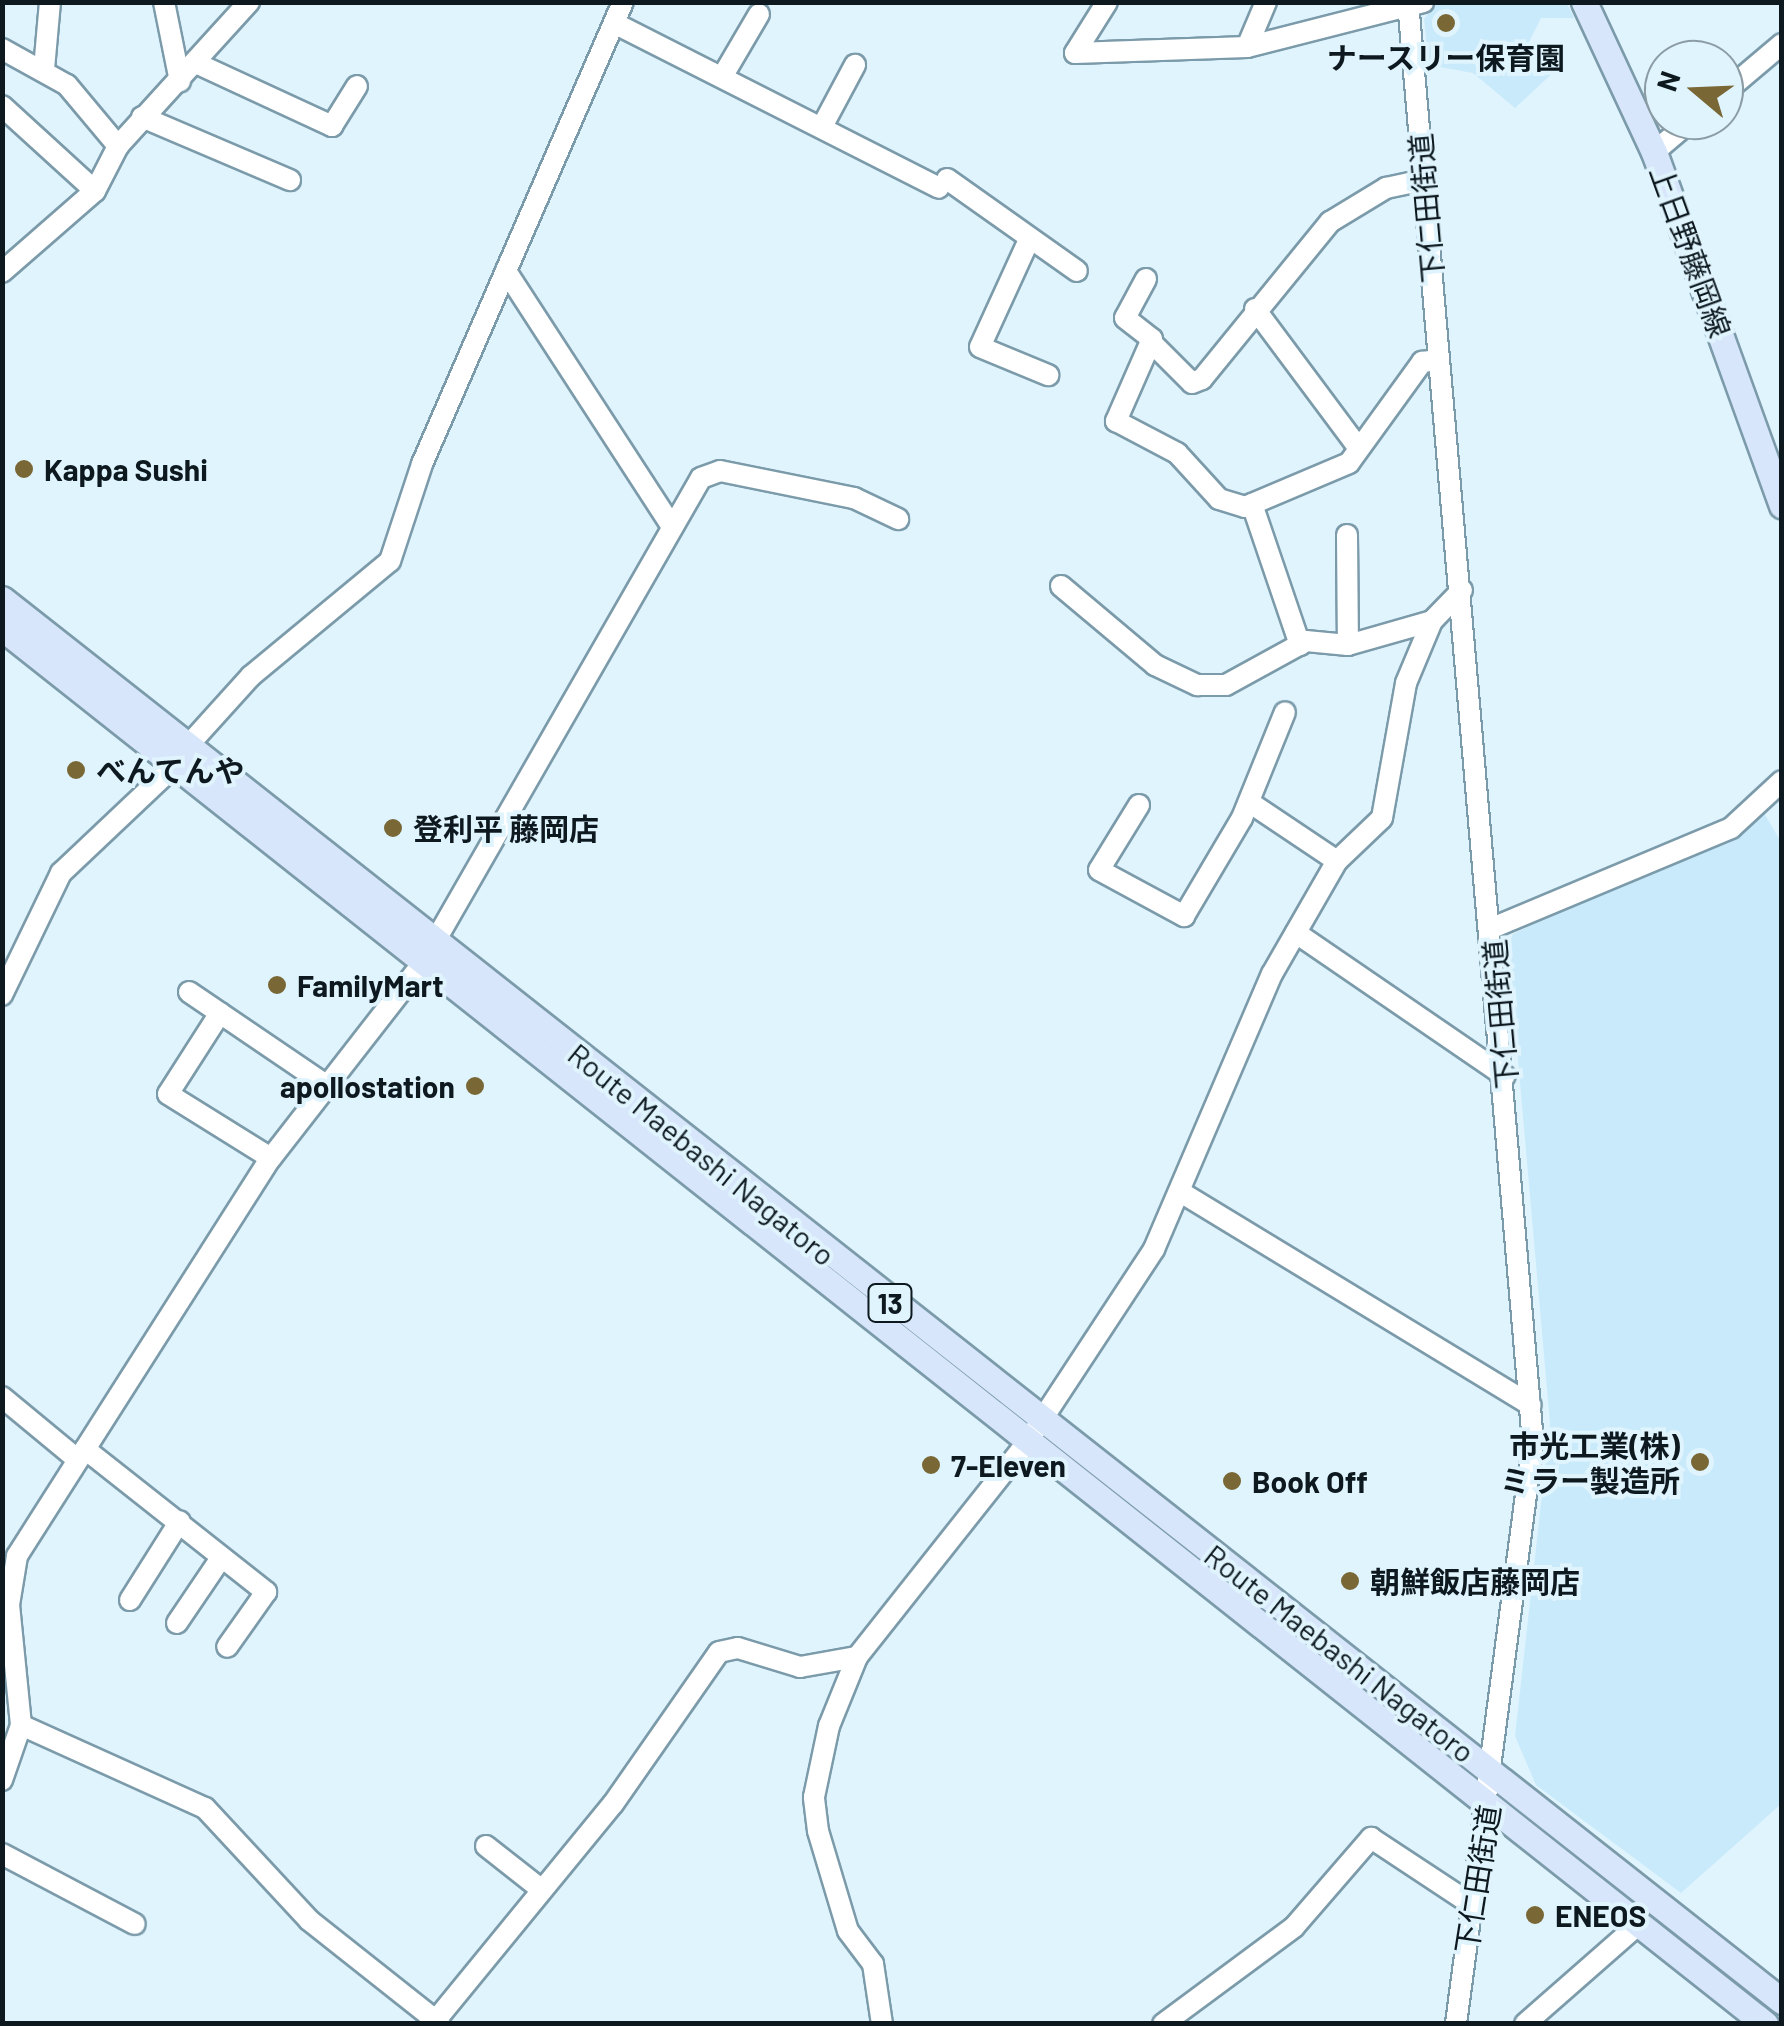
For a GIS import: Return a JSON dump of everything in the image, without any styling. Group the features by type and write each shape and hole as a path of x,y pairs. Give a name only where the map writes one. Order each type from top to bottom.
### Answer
{"main road":[{"name":"上日野藤岡線","path":"1584,2 1654,152 1782,506"},
{"name":"Route Maebashi Nagatoro","path":"2,599 178,759 422,964 1034,1432 1492,1770 1782,2001"},
{"name":"Route Maebashi Nagatoro","path":"2,628 436,942 1765,2024"}],"street":[{"path":"44,69 50,2"},
{"path":"164,2 180,82"},
{"path":"220,2 220,28"},
{"path":"2,272 95,191 118,146 142,117 198,64 220,28 249,2"},
{"path":"2,994 61,873 178,759 251,676 390,561 506,271 623,2"},
{"path":"1107,2 1075,54 1247,47 1413,6"},
{"path":"1247,47 1266,2"},
{"name":"下仁田街道","path":"1413,6 1439,360 1531,1405 1528,1502 1456,2024"},
{"path":"724,72 759,14"},
{"path":"614,23 724,72 943,184 1077,271"},
{"path":"1744,76 1782,44"},
{"path":"2,49 44,69 118,146"},
{"path":"198,64 332,126 357,86"},
{"path":"824,123 855,65"},
{"path":"2,106 95,191"},
{"path":"142,117 290,180"},
{"path":"1654,152 1668,140"},
{"path":"1146,279 1124,318 1192,383 1330,222 1386,188 1424,180"},
{"path":"1028,242 980,347 1048,375"},
{"path":"506,271 672,528"},
{"path":"1255,309 1357,446"},
{"path":"1150,342 1116,421 1177,453 1218,499 1252,504 1349,464 1357,446 1422,362 1439,360"},
{"path":"2,1780 21,1726 6,1597 17,1556 271,1158 436,942 701,478 720,470 854,498 898,519"},
{"path":"1252,504 1300,644"},
{"path":"1347,534 1348,645"},
{"path":"1061,586 1155,666 1197,685 1226,684 1300,644 1348,645 1432,622"},
{"path":"882,2024 873,1964 830,1885 814,1797 858,1657 1034,1432 1182,1192 1296,933 1337,862 1382,818 1395,729 1432,622 1462,590"},
{"path":"1139,805 1099,870 1184,916 1249,802 1285,712"},
{"path":"1492,928 1731,828 1782,781"},
{"path":"1249,802 1337,862"},
{"path":"1296,933 1505,1076"},
{"path":"189,992 326,1085"},
{"path":"220,1014 168,1094 271,1158"},
{"path":"1182,1192 1531,1405"},
{"path":"2,1397 180,1522 266,1592 228,1647"},
{"path":"130,1600 180,1522"},
{"path":"177,1623 220,1558"},
{"path":"21,1726 205,1808 309,1920 428,2021 542,1890 720,1652 738,1648 800,1666 858,1657"},
{"path":"1163,2024 1294,1927 1371,1838 1471,1904"},
{"path":"486,1846 542,1890"},
{"path":"2,1854 135,1924"},
{"path":"1525,2024 1640,1923"}],"shaded area":[{"path":"1436,3 1567,3 1574,18 1541,18 1527,46 1556,70 1515,108 1473,73 1429,65 1424,19"},
{"path":"1764,813 1781,842 1781,1804 1681,1893 1536,1785 1515,1736 1550,1423 1508,946 1513,934"}],"place":[{"name":"ナースリー保育園","path":"1446,23"},
{"name":"Kappa Sushi","path":"24,469"},
{"name":"べんてんや","path":"76,770"},
{"name":"登利平 藤岡店","path":"393,828"},
{"name":"FamilyMart","path":"277,985"},
{"name":"apollostation","path":"475,1086"},
{"name":"市光工業(株) ミラー製造所","path":"1700,1462"},
{"name":"7-Eleven","path":"931,1465"},
{"name":"Book Off","path":"1232,1481"},
{"name":"朝鮮飯店藤岡店","path":"1350,1581"},
{"name":"ENEOS","path":"1535,1915"}]}
